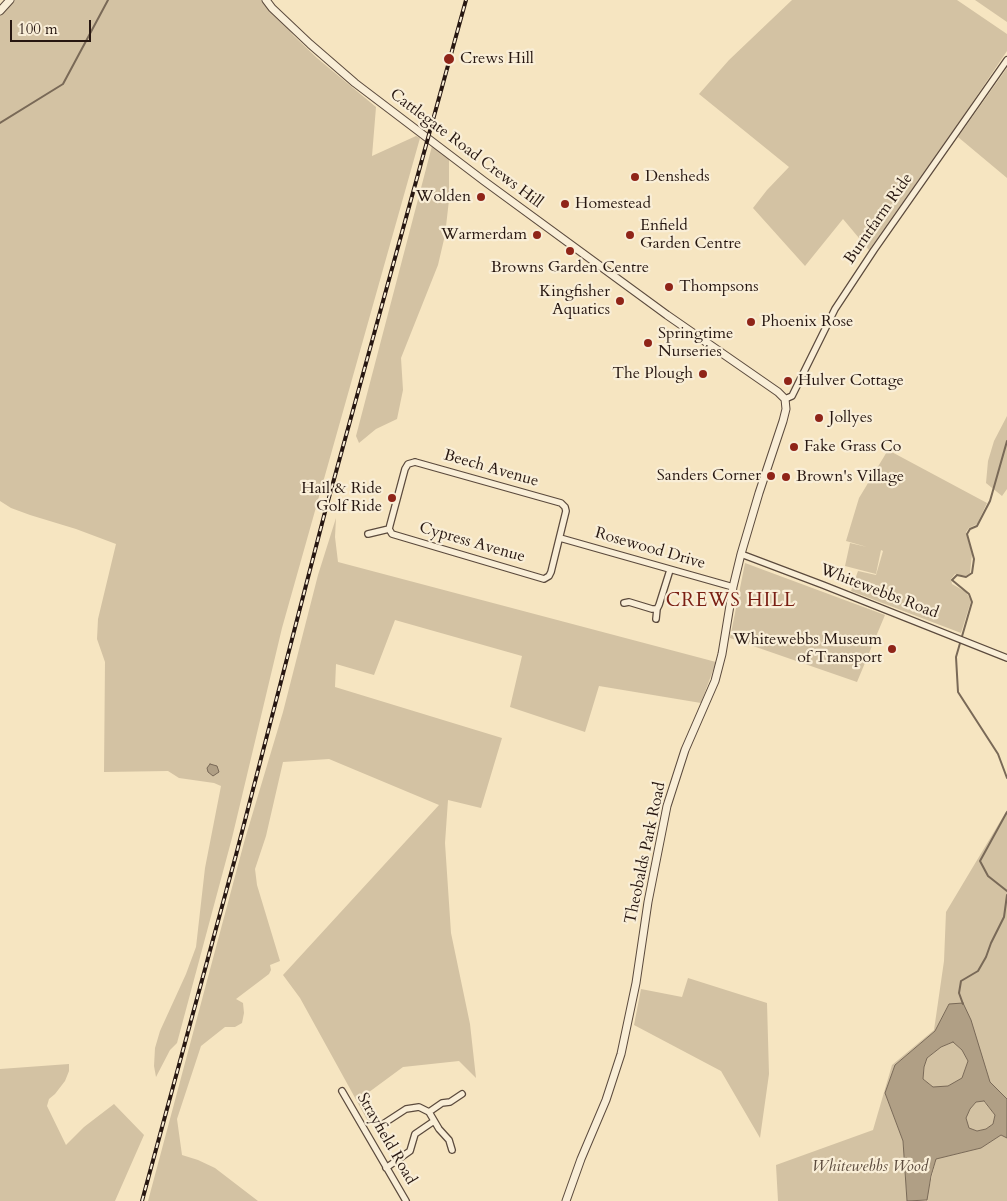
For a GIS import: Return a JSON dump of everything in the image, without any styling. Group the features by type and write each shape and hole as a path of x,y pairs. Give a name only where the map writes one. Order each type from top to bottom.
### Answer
{"street":[{"path":"0,11 10,0"},
{"name":"Cattlegate Road Crews Hill","path":"266,0 310,44 355,83 484,181 667,315 784,397"},
{"name":"Burntfarm Ride","path":"784,397 792,396 835,309 1007,60"},
{"name":"Theobalds Park Road","path":"566,1201 622,1054 665,813 685,750 715,682 722,654 733,587 759,493 783,421 786,409 784,397"},
{"name":"Beech Avenue","path":"389,529 405,469 408,464 415,462 561,503 566,510 560,538"},
{"path":"368,534 389,529"},
{"name":"Cypress Avenue","path":"389,529 392,534 544,579 549,576 560,538"},
{"name":"Rosewood Drive","path":"560,538 733,587"},
{"name":"Whitewebbs Road","path":"741,554 1007,658"},
{"path":"656,619 657,609 670,570"},
{"path":"624,603 629,602 657,609"},
{"name":"Strayfield Road","path":"342,1091 406,1201"},
{"path":"429,1112 442,1103 450,1102 462,1094"},
{"path":"383,1124 406,1109 419,1107 429,1112 449,1140 452,1150"},
{"path":"386,1168 410,1151 415,1134 434,1121"}],"green space":[{"path":"11,0 263,0 294,36 317,58 376,107 372,156 416,136 420,138 282,628 232,838 177,1043 170,1050 156,1077 154,1066 155,1048 160,1031 196,947 205,868 221,786 214,783 179,778 168,771 104,772 105,662 97,639 98,619 116,544 11,508 0,501 0,14"},
{"path":"792,0 957,0 1007,34 1007,51 869,250 843,219 805,266 753,208 789,167 699,94 729,60"},
{"path":"975,0 1007,0 1007,22"},
{"path":"1007,68 1007,178 958,137"},
{"path":"432,146 449,157 449,200 445,235 438,265 401,358 403,390 397,419 376,429 359,443 356,436"},
{"path":"1007,416 1007,489 1002,496 986,483 988,461 994,441"},
{"path":"888,450 987,503 977,524 966,532 972,554 970,573 966,576 955,574 951,579 952,584 966,592 971,601 961,633 851,591 858,571 876,575 883,551 881,550 876,574 845,566 850,543 867,547 846,541 859,498"},
{"path":"336,518 335,537 338,562 716,662 701,703 599,686 585,732 510,707 522,656 395,620 374,675 336,664 335,687 502,738 481,808 448,800 445,843 451,933 470,1024 476,1078 459,1061 403,1067 361,1098 379,1120 370,1125 300,998 283,975 439,805 329,759 283,762 266,836 255,869 257,885 280,961 270,965 271,970 269,974 236,999 243,1003 242,1023 235,1027 225,1027 201,1046 177,1119 182,1155 215,1168 258,1201 148,1201 245,839 283,712 318,575"},
{"path":"745,563 885,615 857,682 730,638"},
{"name":"Whitewebbs Wood","path":"1007,810 1007,1099 990,1082 981,1056 949,1004 935,1031 895,1065 885,1093 903,1141 907,1201 778,1201 776,1165 873,1130 892,1065 934,1030 944,961 946,912"},
{"path":"688,978 767,1003 769,1074 760,1138 721,1071 634,1025 641,989 682,997"},
{"path":"953,1042 962,1050 968,1061 962,1078 948,1087 933,1087 923,1079 927,1058 941,1047"},
{"path":"69,1064 69,1071 65,1081 49,1099 47,1106 66,1145 84,1127 114,1104 144,1135 115,1201 0,1201 0,1069"},
{"path":"983,1101 995,1115 993,1124 986,1129 977,1131 968,1128 965,1118 970,1109 976,1102"},
{"name":"Whitewebbs Wood","path":"1001,1135 1007,1138 1007,1201 926,1201 936,1159 981,1148"}],"shaded area":[{"path":"210,764 217,766 219,772 213,776 208,772 207,768"},
{"path":"963,1003 971,1020 990,1082 1007,1099 1007,1138 1001,1135 981,1148 936,1159 927,1200 907,1201 903,1141 885,1093 895,1065 935,1031 949,1004","holes":["953,1042 962,1050 968,1061 962,1078 948,1086 933,1087 923,1079 927,1058 941,1047","984,1101 995,1115 993,1124 986,1129 977,1131 969,1128 966,1118 970,1109 976,1102"]}],"waterway":[{"path":"0,123 63,84 108,0"},
{"path":"1007,441 990,501 977,526 970,529 967,534 974,559 972,573 966,577 957,575 952,580 969,594 972,602 956,657 958,692 998,754 1007,778"},
{"path":"1007,812 980,861 988,876 1007,891"},
{"path":"963,1004 959,993 961,981 978,971 986,957 1004,917 1007,895"}],"railway":[{"path":"142,1201 236,855 325,512 466,0"}],"place":[{"name":"Crews Hill","path":"449,59"},
{"name":"Densheds","path":"635,177"},
{"name":"Wolden","path":"481,197"},
{"name":"Homestead","path":"565,204"},
{"name":"Warmerdam","path":"537,235"},
{"name":"Enfield Garden Centre","path":"630,235"},
{"name":"Browns Garden Centre","path":"570,251"},
{"name":"Thompsons","path":"669,287"},
{"name":"Kingfisher Aquatics","path":"620,301"},
{"name":"Phoenix Rose","path":"751,322"},
{"name":"Springtime Nurseries","path":"648,343"},
{"name":"The Plough","path":"703,374"},
{"name":"Hulver Cottage","path":"788,381"},
{"name":"Jollyes","path":"819,418"},
{"name":"Fake Grass Co","path":"794,447"},
{"name":"Sanders Corner","path":"771,476"},
{"name":"Brown's Village","path":"786,477"},
{"name":"Hail & Ride Golf Ride","path":"392,498"},
{"name":"Whitewebbs Museum of Transport","path":"892,649"}],"district":[{"name":"CREWS HILL","path":"731,602"}]}
